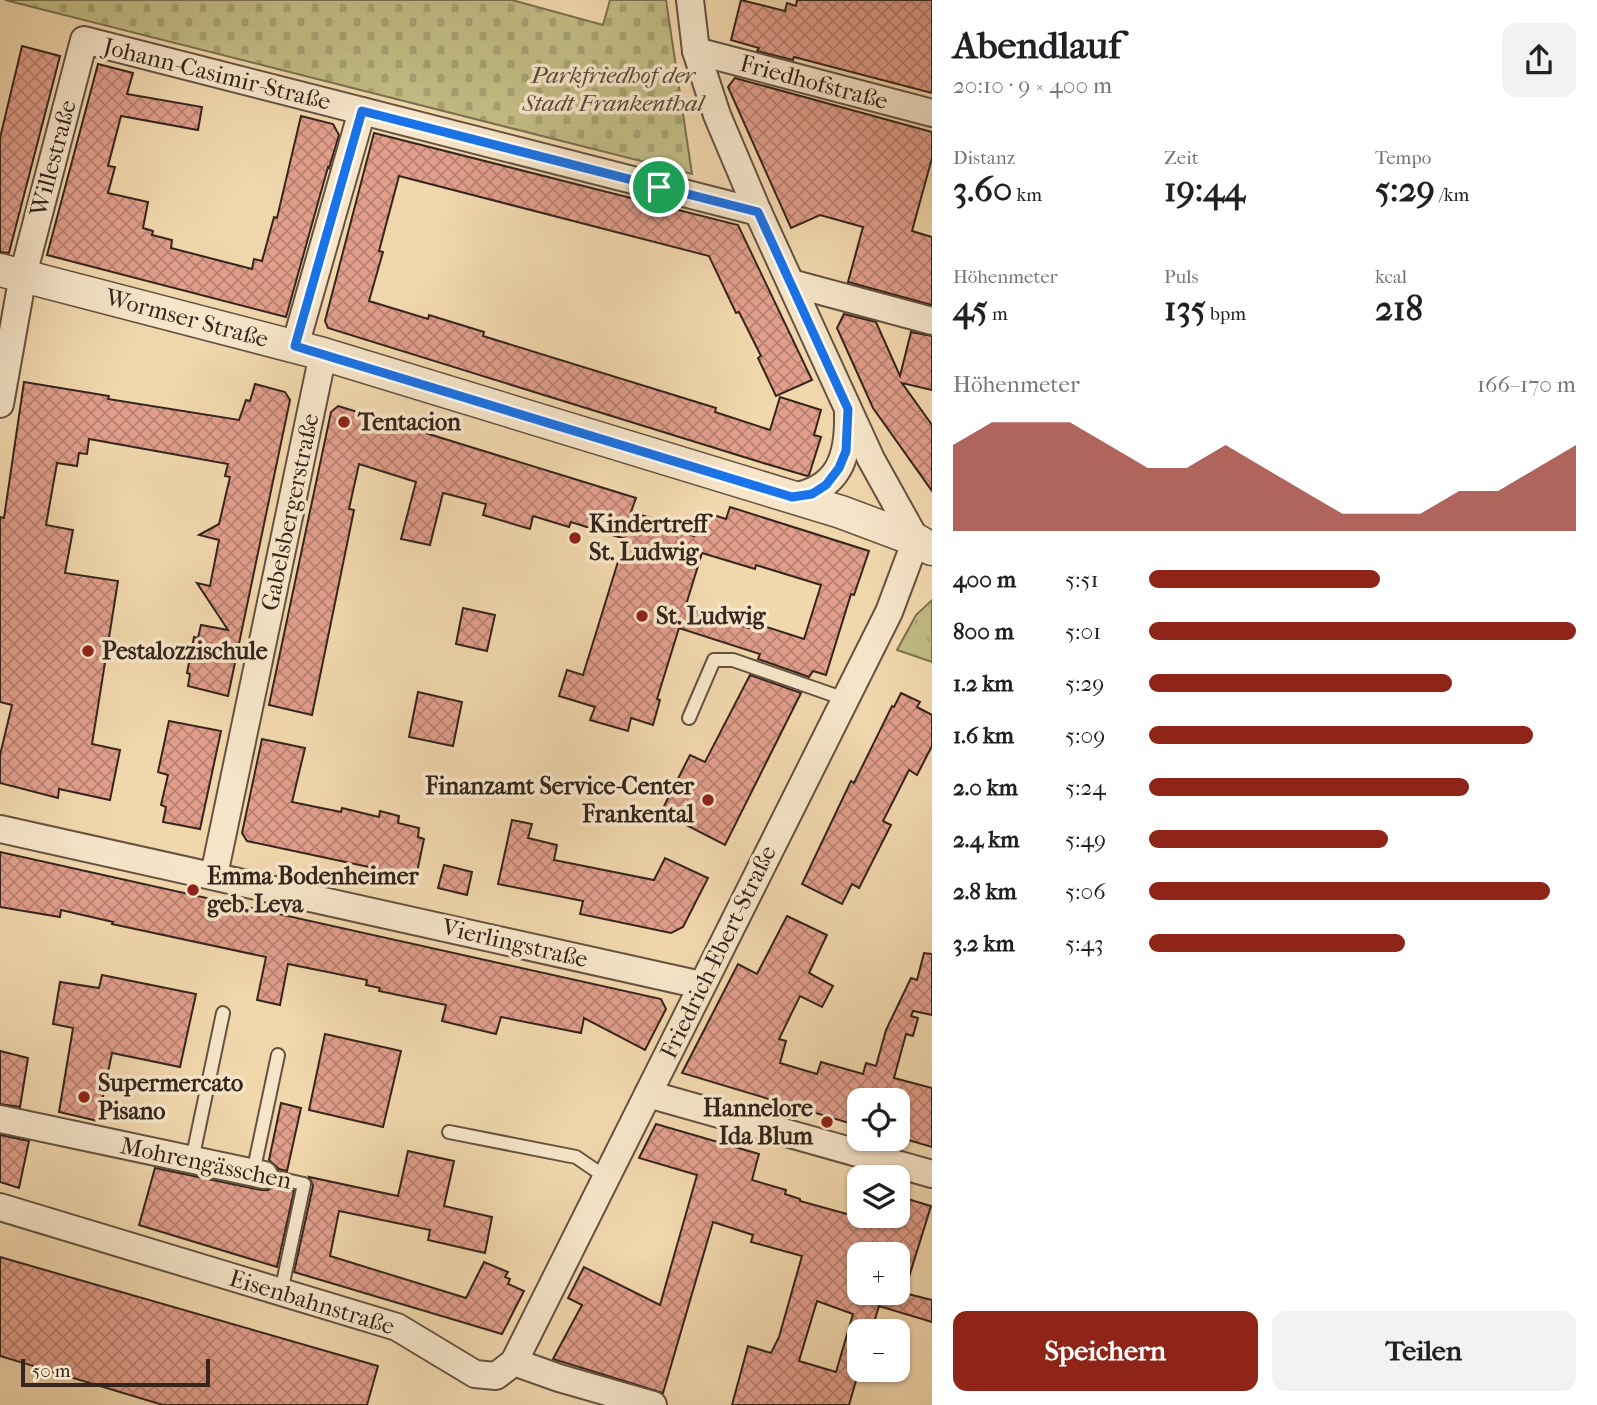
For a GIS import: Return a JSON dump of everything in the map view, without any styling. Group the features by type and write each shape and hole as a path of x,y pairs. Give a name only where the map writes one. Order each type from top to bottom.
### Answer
{"street":[{"path":"690,0 696,51 717,115 758,212 876,470 924,544"},
{"name":"Johann-Casimir-Straße","path":"84,40 758,212"},
{"name":"Willestraße","path":"0,404 11,272 84,40"},
{"name":"Friedhofstraße","path":"696,51 932,113"},
{"name":"Gabelsbergerstraße","path":"214,875 309,350 362,111"},
{"name":"Wormser Straße","path":"11,272 309,350 841,512 924,544"},
{"path":"792,283 932,321"},
{"path":"792,497 812,494 826,485 839,468 846,451 848,409"},
{"name":"Friedrich-Ebert-Straße","path":"514,1362 924,544"},
{"name":"Vierlingstraße","path":"0,829 701,985"},
{"path":"648,1094 932,1174"},
{"name":"Mohrengässchen","path":"0,1119 258,1174"},
{"name":"Eisenbahnstraße","path":"0,1207 397,1327 475,1374 496,1376 514,1362"},
{"path":"514,1362 653,1405"}],"lane":[{"path":"689,718 714,660 733,660 845,699"},
{"path":"192,1160 223,1013"},
{"path":"258,1174 278,1055"},
{"path":"449,1132 576,1157 607,1178"},
{"name":"Mohrengässchen","path":"258,1174 304,1184 281,1292"}],"green space":[{"name":"Parkfriedhof der Stadt Frankenthal","path":"5,0 512,0 603,25 610,0 666,0 692,174"},
{"path":"932,600 932,662 897,650 916,615"}],"building":[{"path":"741,0 785,11 787,3 796,6 797,0 932,0 932,93 794,57 793,60 757,51 759,48 731,40"},
{"path":"22,46 60,56 9,253 0,252 0,138"},
{"path":"98,64 133,73 127,94 202,107 198,130 121,116 108,166 115,167 108,193 148,202 143,228 153,231 152,235 172,240 171,248 252,269 254,259 262,261 274,217 277,218 301,116 333,124 339,135 286,317 47,255"},
{"path":"735,78 932,132 932,158 912,231 932,237 932,305 848,282 863,227 820,215 791,228 728,87"},
{"path":"374,133 738,225 812,380 776,396 758,358 761,356 739,312 736,313 709,256 399,176 379,251 383,252 369,301 484,332 483,336 716,408 715,412 770,430 780,397 821,410 814,435 821,437 809,475 328,328 325,321"},
{"path":"844,314 876,322 900,376 911,332 932,336 932,390 902,383 932,425 932,491 873,408 837,328"},
{"path":"24,382 109,396 108,399 239,420 246,400 250,401 255,384 285,392 290,400 228,696 188,686 190,674 187,673 194,637 198,638 201,625 228,630 197,583 210,586 219,540 199,535 219,524 230,477 225,476 228,464 89,439 87,454 79,453 77,466 57,463 46,525 73,530 65,573 118,581 92,744 120,750 110,800 59,789 58,798 0,783 0,755 12,705 0,702 0,517 4,518"},
{"path":"338,406 636,498 631,512 651,518 650,523 694,536 701,511 726,519 730,507 869,551 854,595 851,594 826,675 813,671 809,677 758,659 760,654 679,628 657,699 660,700 653,725 631,718 628,731 590,720 595,707 559,696 567,670 583,675 625,539 571,522 569,527 533,516 530,529 483,515 486,504 443,493 430,545 401,539 416,482 359,464 349,509 354,510 312,715 269,705 331,412","holes":["702,553 755,569 756,565 821,585 804,639 751,622 749,628 685,608"]},
{"path":"463,608 495,615 487,651 456,644"},
{"path":"750,675 801,693 725,845 661,812 690,755 705,762"},
{"path":"418,692 462,702 453,746 409,737"},
{"path":"901,693 920,702 917,707 932,715 932,746 917,775 909,770 883,821 891,825 859,888 852,884 842,904 802,884 851,781 854,783"},
{"path":"169,721 221,731 200,829 163,822 166,807 161,805 168,775 158,772"},
{"path":"262,739 305,748 292,802 341,812 342,808 379,817 380,811 399,816 398,823 419,828 418,837 424,839 416,877 247,841 242,833"},
{"path":"512,820 532,824 528,838 557,845 554,860 654,880 665,858 708,878 683,927 671,933 580,914 583,901 498,884"},
{"path":"0,852 661,999 666,1009 645,1050 584,1018 581,1033 501,1017 496,1034 442,1021 446,1005 379,991 380,988 366,985 367,980 288,964 280,1005 257,1000 266,957 112,924 113,922 61,910 60,917 0,907"},
{"path":"444,865 472,872 467,895 438,888"},
{"path":"787,916 827,935 809,973 833,986 822,1007 800,996 779,1039 786,1041 780,1063 817,1074 821,1062 863,1074 866,1063 876,1066 886,1030 911,978 917,980 924,953 932,954 932,1015 913,1011 911,1016 918,1018 913,1036 906,1034 894,1078 932,1088 932,1147 910,1141 910,1088 847,1088 847,1122 682,1073 738,964 757,974"},
{"path":"102,975 196,994 180,1067 112,1053 98,1121 59,1112 73,1028 53,1024 60,982 99,988"},
{"path":"325,1034 401,1051 383,1127 309,1110"},
{"path":"0,1051 28,1058 20,1107 0,1104"},
{"path":"281,1103 301,1108 287,1171 279,1169 269,1160"},
{"path":"656,1124 759,1154 752,1180 786,1190 785,1194 800,1201 847,1214 847,1228 910,1228 910,1200 931,1206 910,1274 910,1242 847,1242 847,1305 910,1305 910,1294 932,1300 932,1322 879,1306 875,1319 852,1319 853,1314 817,1301 799,1361 836,1372 847,1334 847,1382 856,1382 849,1405 732,1405 748,1346 771,1353 779,1337 802,1256 751,1242 753,1235 713,1222 663,1393 553,1359 582,1305 568,1298 584,1267 660,1305 697,1175 639,1158"},
{"path":"0,1135 29,1141 19,1188 0,1182"},
{"path":"408,1151 454,1161 444,1206 492,1217 485,1253 428,1240 430,1230 339,1211 330,1256 466,1298 484,1262 508,1272 505,1277 510,1279 508,1284 524,1291 502,1334 294,1272 313,1186 309,1177 398,1196"},
{"path":"155,1168 261,1190 275,1186 294,1191 277,1267 139,1225"},
{"path":"0,1257 378,1366 367,1405 163,1405 0,1356"}],"place":[{"name":"Tentacion","path":"344,422"},
{"name":"Kindertreff St. Ludwig","path":"575,538"},
{"name":"St. Ludwig","path":"642,616"},
{"name":"Pestalozzischule","path":"88,651"},
{"name":"Finanzamt Service-Center Frankental","path":"708,800"},
{"name":"Emma Bodenheimer geb. Leva","path":"193,890"},
{"name":"Supermercato Pisano","path":"84,1097"},
{"name":"Hannelore Ida Blum","path":"827,1122"}],"route":[{"path":"362,111 659,187 758,212 848,409 846,451 839,468 826,485 812,494 792,497 295,346 362,111"}]}
